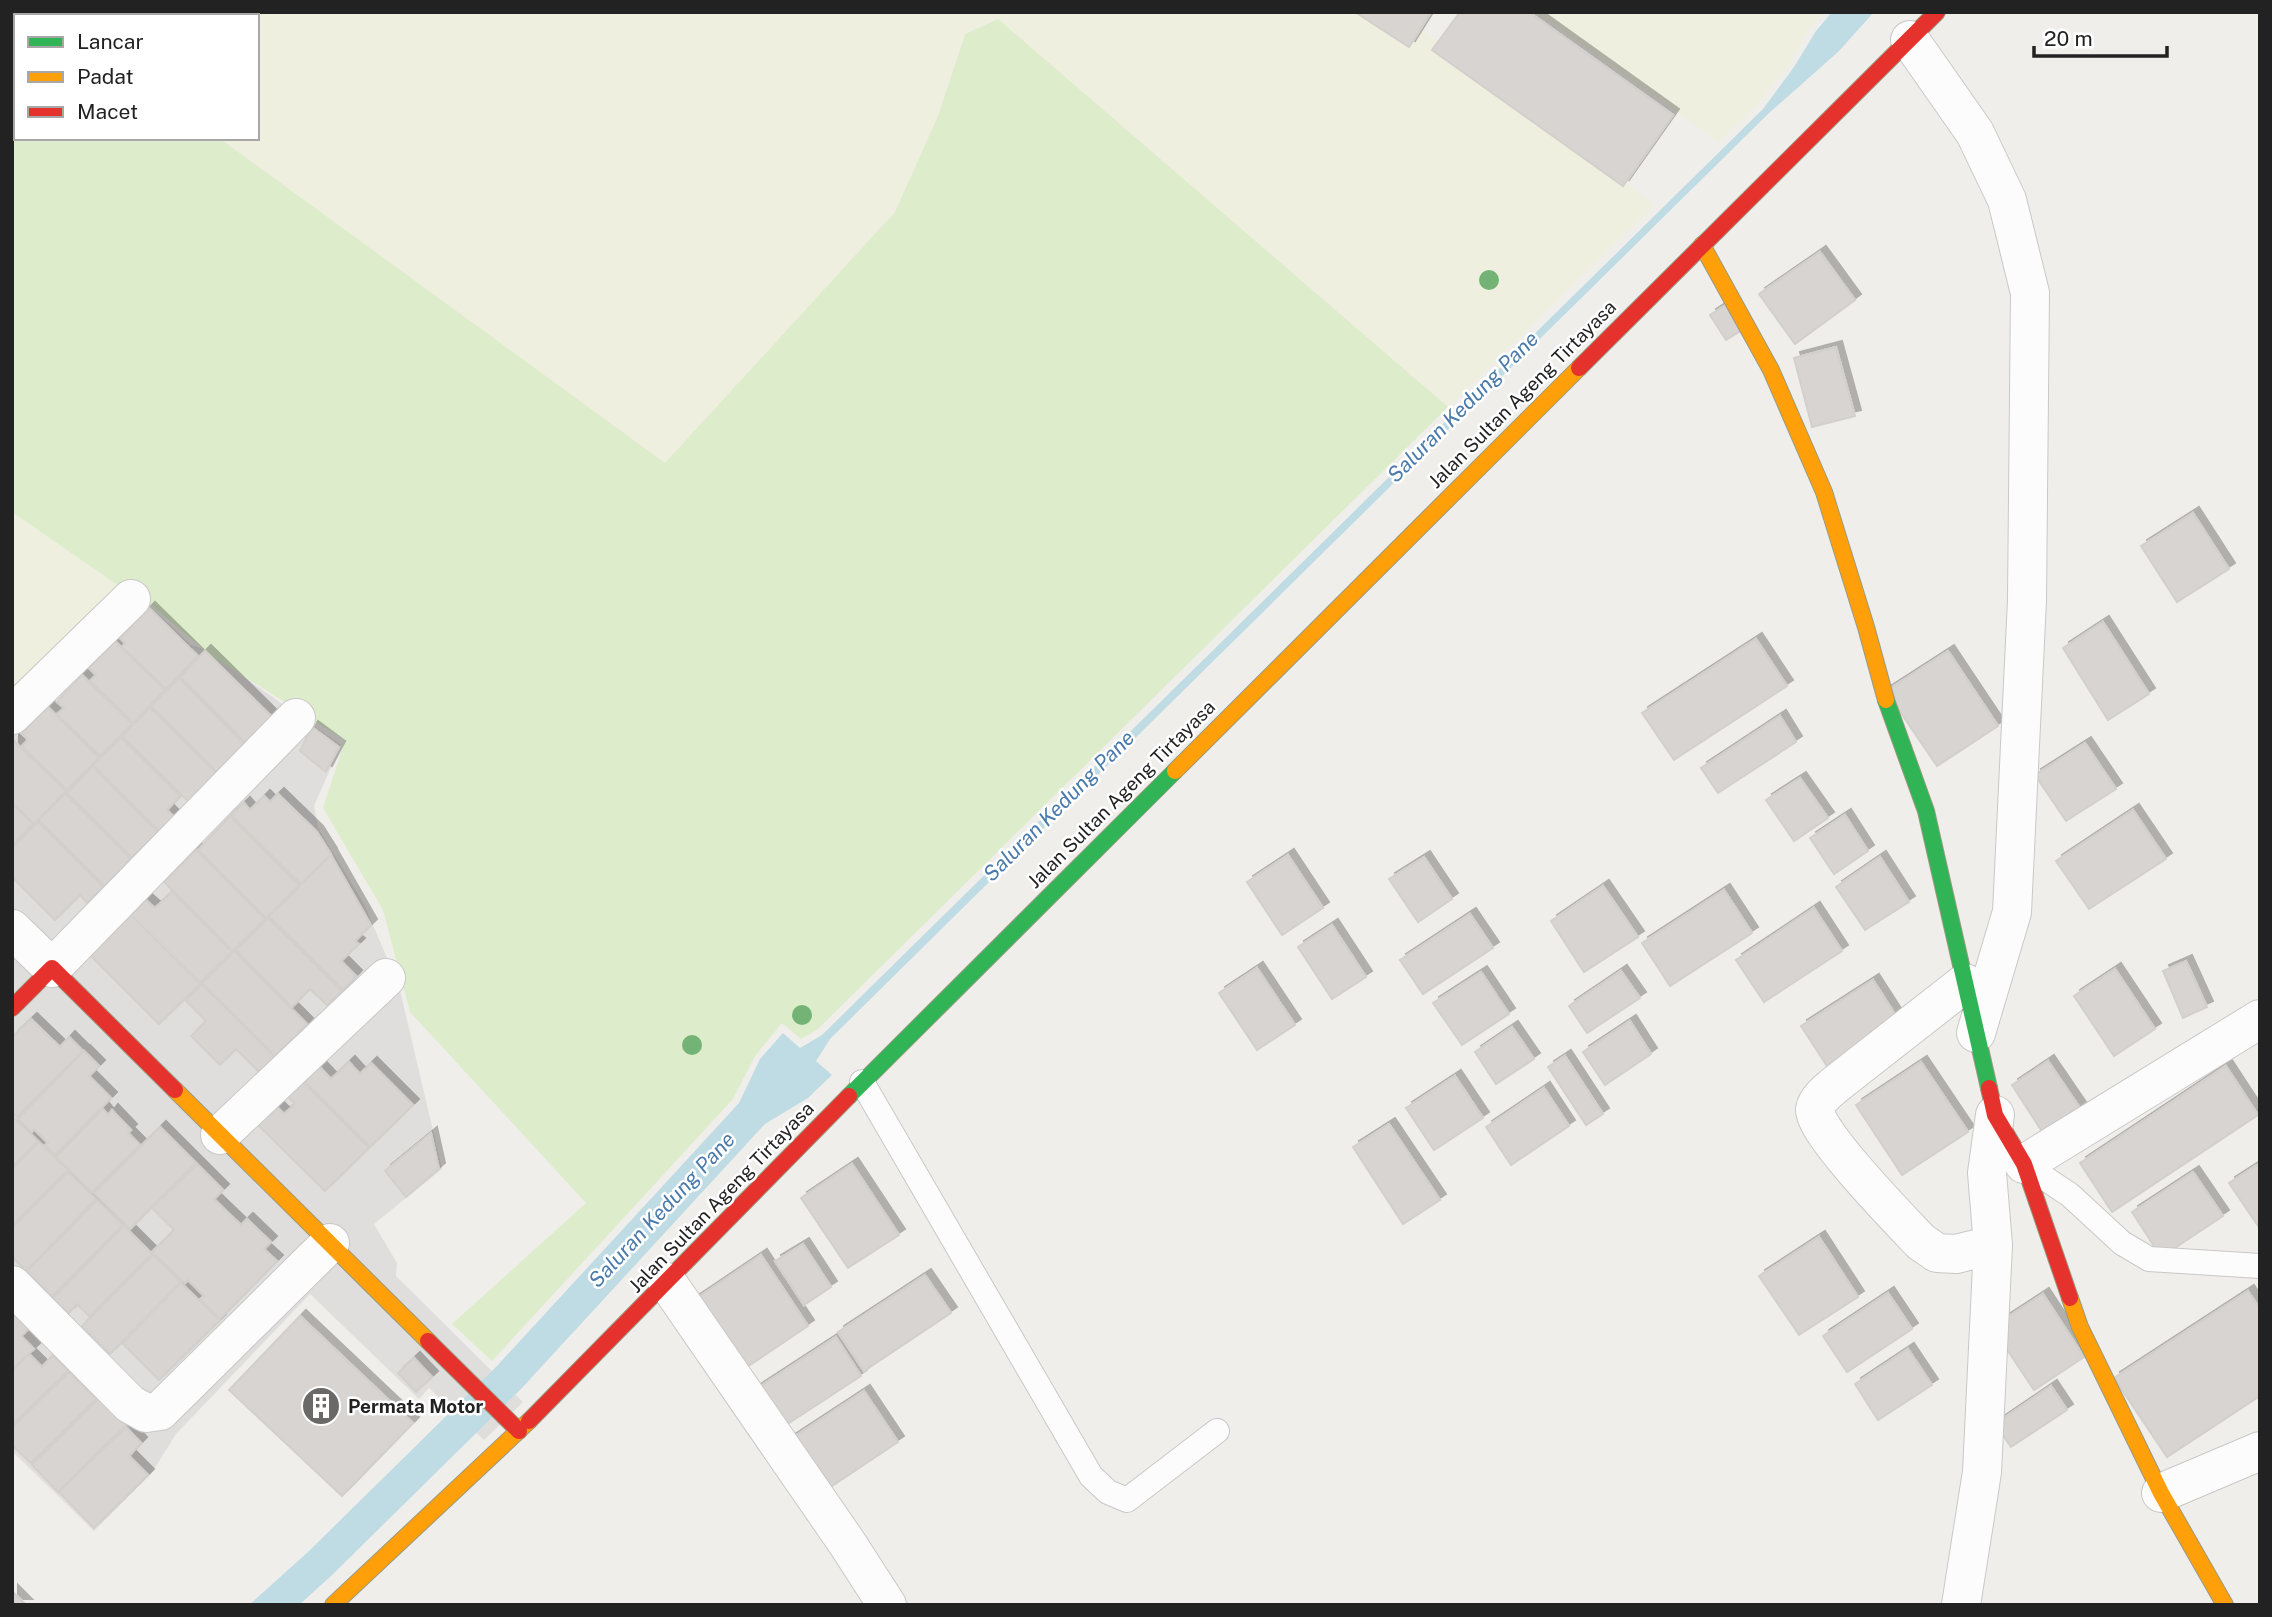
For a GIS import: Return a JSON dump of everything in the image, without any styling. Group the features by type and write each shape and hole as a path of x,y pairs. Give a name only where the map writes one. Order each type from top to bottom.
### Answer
{"main road":[{"name":"Jalan Sultan Ageng Tirtayasa","path":"333,1605 519,1431 862,1082 1937,12"},
{"path":"1702,245 1771,370 1824,492 1890,716 1926,811 1994,1115 2024,1164 2080,1326 2161,1493 2225,1605"},
{"path":"12,1008 52,968 519,1431"}],"street":[{"path":"1910,40 1975,133 2007,200 2030,293 2027,600 2012,912 1976,1033"},
{"path":"12,715 131,599"},
{"path":"12,929 52,968 296,718"},
{"path":"220,1135 386,978"},
{"path":"1965,983 1836,1084 1821,1098 1815,1109 1817,1121 1840,1152 1921,1242 1937,1253 1956,1254 1993,1245"},
{"path":"2024,1164 2260,1019"},
{"path":"1961,1605 1982,1472 1993,1245 1987,1173 1994,1115"},
{"path":"12,1285 130,1404 146,1413 160,1411 330,1243"},
{"path":"667,1282 887,1605"},
{"path":"2161,1493 2260,1451"}],"lane":[{"path":"862,1082 1091,1476 1108,1493 1127,1500 1217,1432"},
{"path":"2024,1164 2070,1195 2122,1243 2149,1259 2260,1266"}],"shaded area":[{"path":"117,588 151,607 191,645 204,649 341,745 314,806 318,828 364,904 399,986 442,1169 374,1224 397,1263 396,1276 523,1402 484,1440 429,1388 419,1399 310,1294 176,1434 151,1474 94,1531 12,1451 12,690"}],"green space":[{"path":"12,12 125,12 14,14 14,140 222,140 665,463 895,212 938,116 965,34 998,19 1448,407 818,1029 801,1039 782,1023 755,1056 733,1099 492,1361 452,1324 586,1203 410,1012 383,910 323,808 345,740 213,657 151,605 12,512"},
{"path":"1398,12 1655,205 1448,407 997,19 964,34 938,116 895,212 665,464 222,140 259,140 259,14 122,14"},
{"path":"1536,12 1824,12 1758,104 1719,142"},
{"path":"12,512 119,586 12,689"}],"water":[{"name":"Saluran Kedung Pane","path":"1832,12 1874,12 1839,51 1768,114 830,1039 816,1061 832,1075 808,1098 765,1124 521,1389 331,1576 299,1605 249,1605 308,1552 497,1366 739,1103 760,1059 783,1033 800,1048 822,1035 1763,109"}],"building":[{"path":"1355,12 1431,12 1409,47"},
{"path":"1460,12 1529,12 1673,115 1623,186 1432,50"},
{"path":"1820,252 1855,300 1795,344 1759,294"},
{"path":"1727,304 1744,329 1726,340 1710,315"},
{"path":"1836,347 1855,416 1812,427 1794,358"},
{"path":"2193,513 2229,569 2177,602 2141,546"},
{"path":"149,608 198,656 166,689 122,647 125,643 120,638"},
{"path":"2103,622 2149,694 2108,720 2063,648"},
{"path":"1756,639 1787,686 1674,760 1642,713"},
{"path":"115,641 165,690 133,723 90,681 96,675 89,668"},
{"path":"205,651 273,718 247,744 180,677"},
{"path":"1948,651 1998,726 1937,766 1886,691"},
{"path":"82,675 132,724 100,756 57,714 64,708 57,702"},
{"path":"179,678 246,746 218,773 151,706"},
{"path":"48,707 99,758 67,790 22,746 28,740 22,733"},
{"path":"150,707 217,774 189,802 122,736"},
{"path":"1780,716 1796,742 1718,793 1701,768"},
{"path":"312,727 339,747 326,772 300,751"},
{"path":"121,738 180,796 167,810 174,817 159,831 93,765"},
{"path":"13,740 66,791 34,824 12,802"},
{"path":"2085,743 2116,789 2066,821 2035,775"},
{"path":"93,766 158,832 132,858 67,793"},
{"path":"1800,778 1828,818 1794,841 1766,800"},
{"path":"65,794 131,859 105,886 39,820"},
{"path":"278,794 317,832 331,854 301,884 231,815 244,803 250,810 264,796 270,802"},
{"path":"12,804 33,824 12,846"},
{"path":"2133,810 2166,859 2089,909 2056,861"},
{"path":"1845,815 1868,851 1834,874 1810,838"},
{"path":"230,816 299,885 266,918 198,850"},
{"path":"38,822 103,887 87,903 80,895 55,920 12,877 12,848"},
{"path":"196,850 265,919 232,951 164,882"},
{"path":"331,855 371,925 355,941 359,944 341,961 356,976 343,990 269,916"},
{"path":"1288,855 1323,908 1282,935 1247,882"},
{"path":"1424,857 1452,899 1418,922 1389,879"},
{"path":"1880,857 1909,902 1865,930 1836,887"},
{"path":"1603,886 1638,937 1584,972 1551,921"},
{"path":"1724,890 1752,933 1670,986 1642,943"},
{"path":"172,892 232,952 200,983 131,915 146,900 155,908"},
{"path":"1814,908 1842,951 1764,1002 1736,960"},
{"path":"1470,914 1493,948 1423,994 1400,960"},
{"path":"131,915 200,984 159,1024 90,955"},
{"path":"268,918 342,991 327,1005 310,989 292,1007 236,950"},
{"path":"1332,925 1366,977 1332,999 1298,947"},
{"path":"234,951 307,1024 275,1056 202,983"},
{"path":"2186,961 2207,1007 2183,1018 2163,971"},
{"path":"1257,968 1295,1025 1257,1050 1219,993"},
{"path":"2115,969 2155,1029 2114,1056 2074,996"},
{"path":"1621,971 1640,998 1587,1033 1569,1006"},
{"path":"1481,972 1509,1014 1462,1045 1433,1003"},
{"path":"1873,980 1898,1019 1827,1066 1801,1026"},
{"path":"202,984 275,1057 259,1072 236,1049 220,1065 191,1036 206,1021 185,1000"},
{"path":"31,1019 60,1047 69,1037 83,1051 17,1117 12,1112 12,1037"},
{"path":"1630,1021 1651,1054 1605,1085 1583,1052"},
{"path":"1512,1027 1534,1059 1496,1084 1475,1052"},
{"path":"84,1051 99,1066 89,1076 111,1098 55,1155 34,1129 32,1132 18,1119"},
{"path":"1565,1056 1603,1114 1586,1125 1548,1067"},
{"path":"2048,1061 2080,1108 2043,1133 2012,1085"},
{"path":"349,1062 360,1074 371,1063 413,1105 370,1147 301,1078 316,1063 331,1079"},
{"path":"1921,1062 1968,1132 1902,1175 1856,1105"},
{"path":"2226,1066 2258,1115 2112,1212 2080,1163"},
{"path":"1455,1076 1483,1118 1434,1150 1406,1108"},
{"path":"300,1079 369,1148 325,1191 256,1123 274,1104 284,1114 295,1104 285,1093"},
{"path":"1544,1088 1569,1126 1511,1165 1486,1127"},
{"path":"103,1109 108,1115 112,1110 131,1130 128,1133 140,1145 92,1192 56,1157"},
{"path":"12,1116 38,1141 12,1167"},
{"path":"1389,1124 1440,1200 1403,1224 1353,1147"},
{"path":"160,1127 196,1163 130,1229 94,1193"},
{"path":"431,1133 439,1169 406,1197 385,1171"},
{"path":"39,1142 68,1170 12,1226 12,1169"},
{"path":"2260,1163 2260,1225 2258,1226 2229,1183"},
{"path":"197,1164 223,1190 214,1199 241,1225 247,1219 271,1242 264,1249 277,1261 220,1319 200,1299 204,1296 188,1280 185,1283 152,1252 174,1230 152,1208"},
{"path":"852,1164 899,1235 848,1268 801,1198"},
{"path":"68,1172 96,1199 26,1271 12,1257 12,1228"},
{"path":"2193,1172 2223,1216 2161,1257 2132,1212"},
{"path":"97,1200 123,1225 52,1296 27,1271"},
{"path":"124,1226 152,1254 90,1317 77,1304 69,1313 53,1298"},
{"path":"1819,1237 1858,1297 1799,1335 1759,1276"},
{"path":"803,1244 831,1287 804,1305 775,1261"},
{"path":"153,1255 181,1282 110,1354 82,1326"},
{"path":"761,1255 808,1326 738,1373 691,1302"},
{"path":"925,1275 951,1313 864,1371 838,1332"},
{"path":"181,1283 220,1320 159,1380 122,1343"},
{"path":"2248,1291 2260,1309 2260,1396 2167,1457 2114,1378"},
{"path":"1888,1293 1912,1329 1847,1372 1823,1336"},
{"path":"2043,1294 2084,1357 2034,1390 1992,1327"},
{"path":"17,1309 32,1326 21,1336 34,1349 12,1370 12,1314"},
{"name":"Permata Motor","path":"300,1316 413,1423 342,1496 229,1390"},
{"path":"836,1337 861,1376 775,1432 750,1393"},
{"path":"1908,1349 1932,1385 1878,1420 1855,1384"},
{"path":"29,1354 42,1367 53,1355 68,1371 12,1425 12,1371"},
{"path":"414,1358 432,1377 416,1392 398,1373"},
{"path":"69,1372 96,1399 31,1463 12,1445 12,1428"},
{"path":"2051,1386 2067,1410 2011,1447 1995,1424"},
{"path":"864,1391 898,1442 820,1494 786,1442"},
{"path":"99,1398 126,1425 58,1492 32,1465"},
{"path":"126,1427 141,1443 129,1456 148,1475 94,1528 59,1492"},
{"path":"12,1591 26,1605 12,1605"}],"traffic: fast":[{"path":"1886,700 1926,811 1989,1088"},
{"path":"849,1096 1175,771"}],"traffic: slow":[{"path":"1702,245 1771,370 1824,492 1886,700"},
{"path":"1175,771 1579,368"},
{"path":"175,1090 428,1341"},
{"path":"2070,1298 2080,1327 2161,1493 2225,1605"},
{"path":"333,1605 529,1421"}],"traffic: jam":[{"path":"1579,368 1937,12"},
{"path":"12,1008 52,968 175,1090"},
{"path":"1989,1088 1995,1115 2024,1164 2070,1298"},
{"path":"529,1421 849,1096"},
{"path":"428,1341 519,1431"}],"place":[{"name":"Permata Motor","path":"321,1406"}]}
